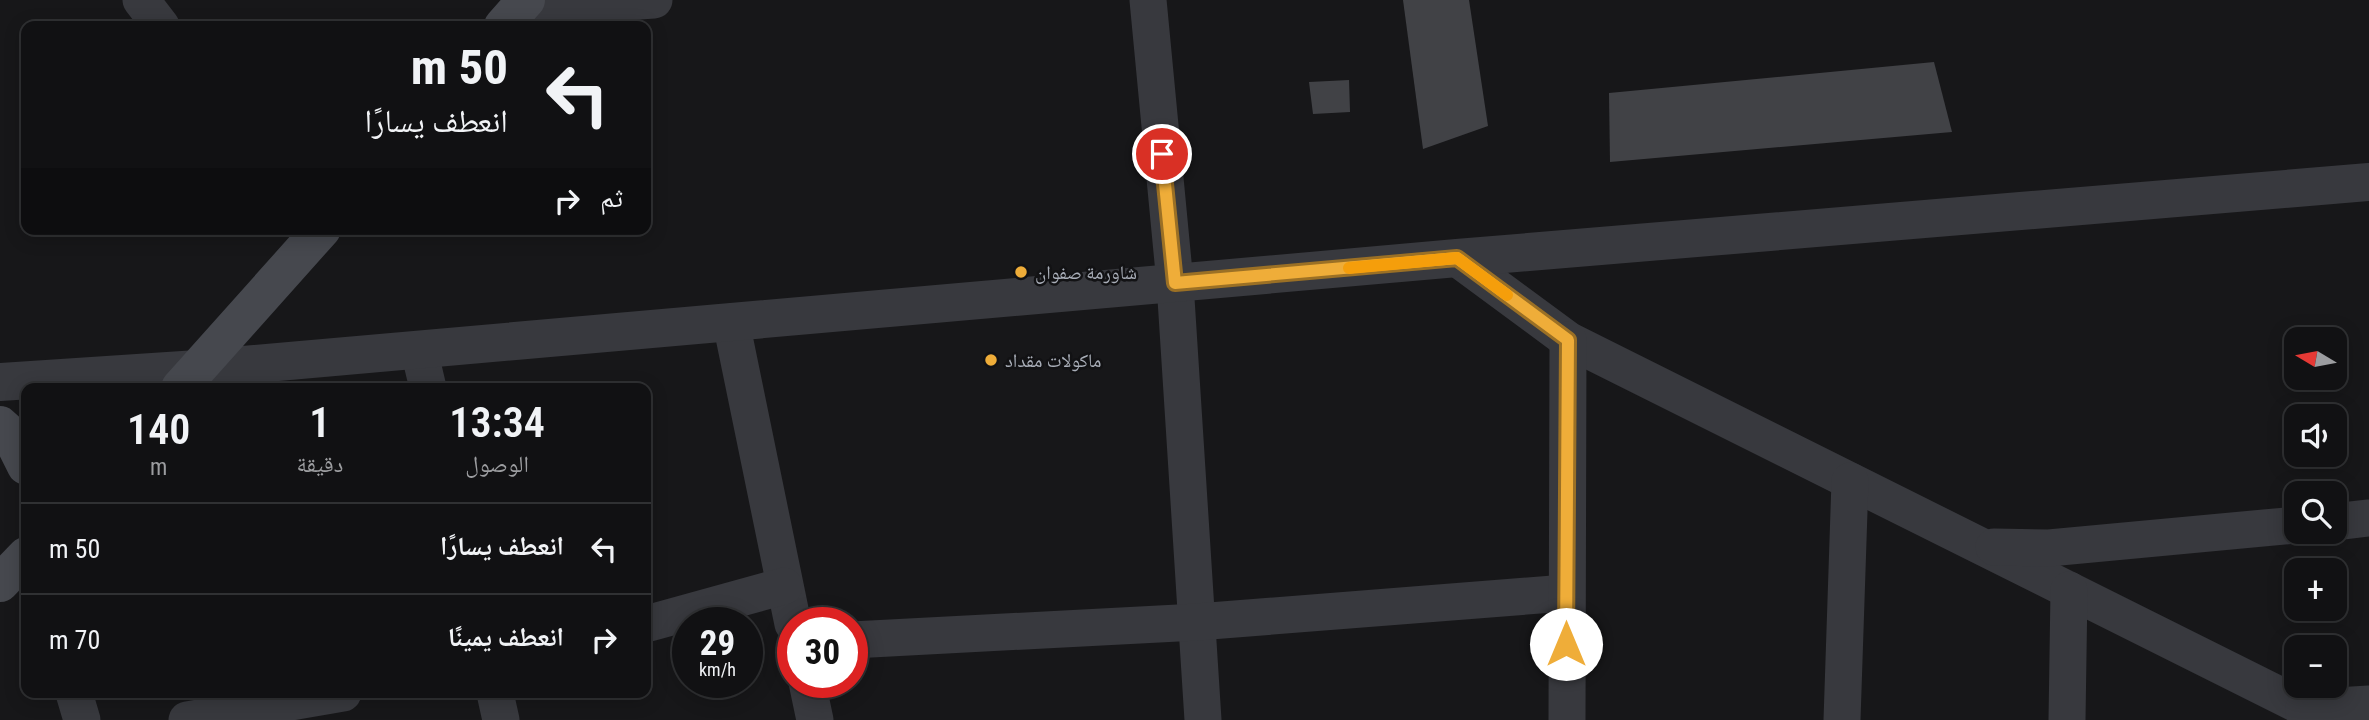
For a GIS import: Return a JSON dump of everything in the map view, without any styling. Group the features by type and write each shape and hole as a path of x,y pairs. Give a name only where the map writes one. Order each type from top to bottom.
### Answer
{"main road":[{"path":"189,379 317,235"},
{"path":"0,425 9,434 21,457"},
{"path":"0,583 21,561"}],"street":[{"path":"141,0 157,21"},
{"path":"516,12 654,0"},
{"path":"1148,0 1175,283 1203,720"},
{"path":"0,382 189,379 419,350 1457,258 2369,182"},
{"path":"1457,258 1568,340 2069,590 2312,716 2369,704"},
{"path":"731,322 789,607"},
{"path":"1567,720 1568,340"},
{"path":"419,350 427,383"},
{"path":"1842,720 1850,481"},
{"path":"2347,521 2369,518"},
{"path":"1982,547 2049,548 2284,526"},
{"path":"651,623 783,586"},
{"path":"2067,720 2069,590"},
{"path":"868,639 1197,622 1566,593"},
{"path":"75,698 82,720"},
{"path":"187,720 314,698"},
{"path":"496,698 501,720"},
{"path":"810,698 815,720"}],"building":[{"path":"1403,0 1469,0 1488,126 1423,149"},
{"path":"1934,62 1952,132 1610,162 1609,93"},
{"path":"1349,80 1350,112 1313,114 1309,82"}],"slow traffic":[{"path":"1349,268 1457,258 1507,295"}],"place":[{"name":"شاورمة صفوان","path":"1021,272"},
{"name":"ماكولات مقداد","path":"991,360"}],"route":[{"path":"1162,154 1175,283 1457,258 1568,340 1566,644"}]}
